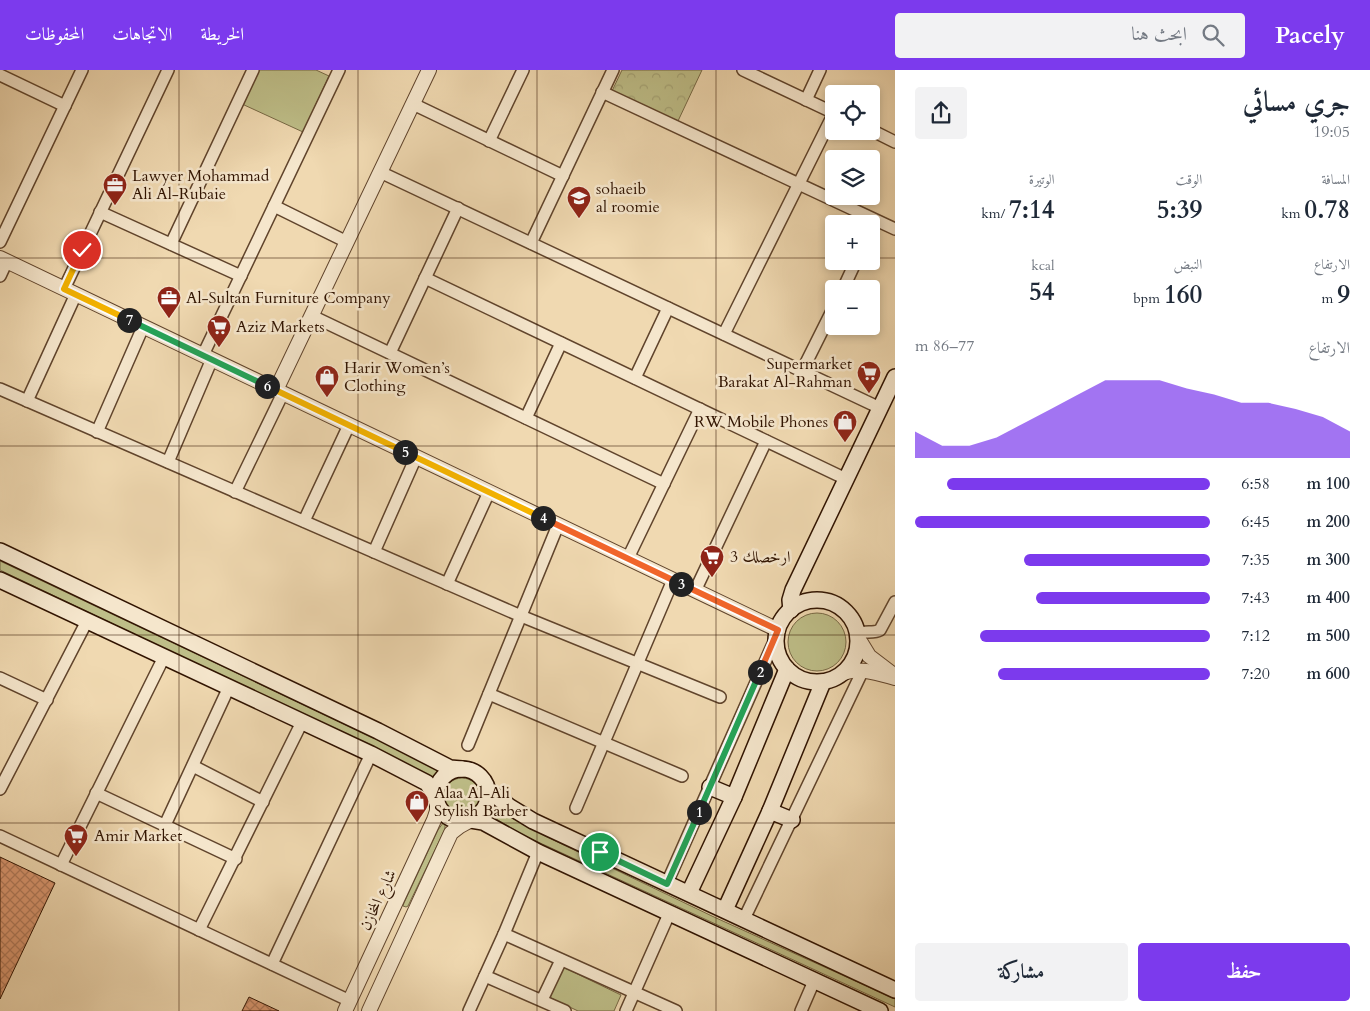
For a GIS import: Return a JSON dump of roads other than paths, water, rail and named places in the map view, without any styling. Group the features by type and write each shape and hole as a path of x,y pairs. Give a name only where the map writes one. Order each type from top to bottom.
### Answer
{"main road":[{"path":"790,610 793,590 895,377"},
{"path":"0,551 369,727 450,768 471,770 485,782 488,790 488,800 485,808 479,816 471,820 462,822 454,820 440,810 434,793 427,783 371,754 0,580"},
{"path":"822,601 831,603 851,618 858,636 858,646 853,661 842,673 823,682 810,682 797,677 787,669 778,653 777,632 780,623 790,610 806,602 822,601"},
{"path":"689,893 734,797 787,669"},
{"path":"725,910 770,811 823,682"},
{"path":"436,802 436,792 444,776 452,771 462,769"},
{"path":"710,787 734,797"},
{"path":"488,790 510,807 533,821 895,990"},
{"path":"770,811 792,820"},
{"path":"471,820 483,822 538,852 880,1011"}],"street":[{"path":"0,242 82,70"},
{"path":"171,244 253,70"},
{"path":"168,462 207,357 241,276 339,70"},
{"path":"235,492 312,316 429,70"},
{"path":"489,141 523,70"},
{"path":"531,243 613,70"},
{"path":"724,334 834,113 744,70"},
{"path":"806,100 820,70"},
{"path":"27,401 100,212 165,71"},
{"path":"0,75 65,106"},
{"path":"602,92 798,184 855,215"},
{"path":"413,104 563,176"},
{"path":"880,134 895,142"},
{"path":"380,172 880,408"},
{"path":"274,206 347,242"},
{"path":"390,353 458,208"},
{"path":"100,212 241,276"},
{"path":"880,226 895,228"},
{"path":"0,276 3,260 695,590 777,632 667,884"},
{"path":"425,278 846,479"},
{"path":"635,378 668,308"},
{"path":"312,316 664,484"},
{"path":"802,371 825,325"},
{"path":"97,432 143,327"},
{"path":"526,418 561,343"},
{"path":"0,389 521,616 720,696"},
{"path":"628,558 700,409"},
{"path":"304,522 349,425"},
{"path":"695,590 766,441"},
{"path":"374,552 416,457"},
{"path":"447,584 489,492"},
{"path":"468,745 558,525"},
{"path":"576,808 673,580"},
{"path":"895,602 880,630 864,632 858,636 863,648 875,662 895,677"},
{"path":"0,789 87,621"},
{"path":"61,865 164,657"},
{"path":"842,673 863,670 895,677"},
{"path":"744,919 863,670"},
{"path":"0,678 47,700"},
{"path":"165,825 229,688"},
{"path":"489,694 682,776"},
{"path":"199,930 236,859 302,722"},
{"path":"272,964 371,754"},
{"path":"193,766 263,802"},
{"path":"96,793 236,859"},
{"name":"شارع المخازن","path":"348,1006 434,820 437,811 436,802"},
{"path":"369,1011 452,833 471,820"},
{"path":"0,836 272,964 348,1006"},
{"path":"469,1011 538,852"},
{"path":"397,901 399,906 406,911 415,911"},
{"path":"626,1011 669,914"},
{"path":"389,917 394,916 403,919 408,926"},
{"path":"504,934 676,1011"},
{"path":"542,1000 560,960"},
{"path":"485,976 565,1011"},
{"path":"801,1011 814,980"}],"place":[{"name":"Lawyer Mohammad Ali Al-Rubaie","path":"115,206"},
{"name":"sohaeib al roomie","path":"579,219"},
{"name":"Al-Sultan Furniture Company","path":"169,319"},
{"name":"Aziz Markets","path":"219,348"},
{"name":"Supermarket Barakat Al-Rahman","path":"869,394"},
{"name":"Harir Women’s Clothing","path":"327,398"},
{"name":"RW Mobile Phones","path":"845,443"},
{"name":"ارخصلك 3","path":"712,578"},
{"name":"Alaa Al-Ali Stylish Barber","path":"417,823"},
{"name":"Amir Market","path":"76,857"}]}
